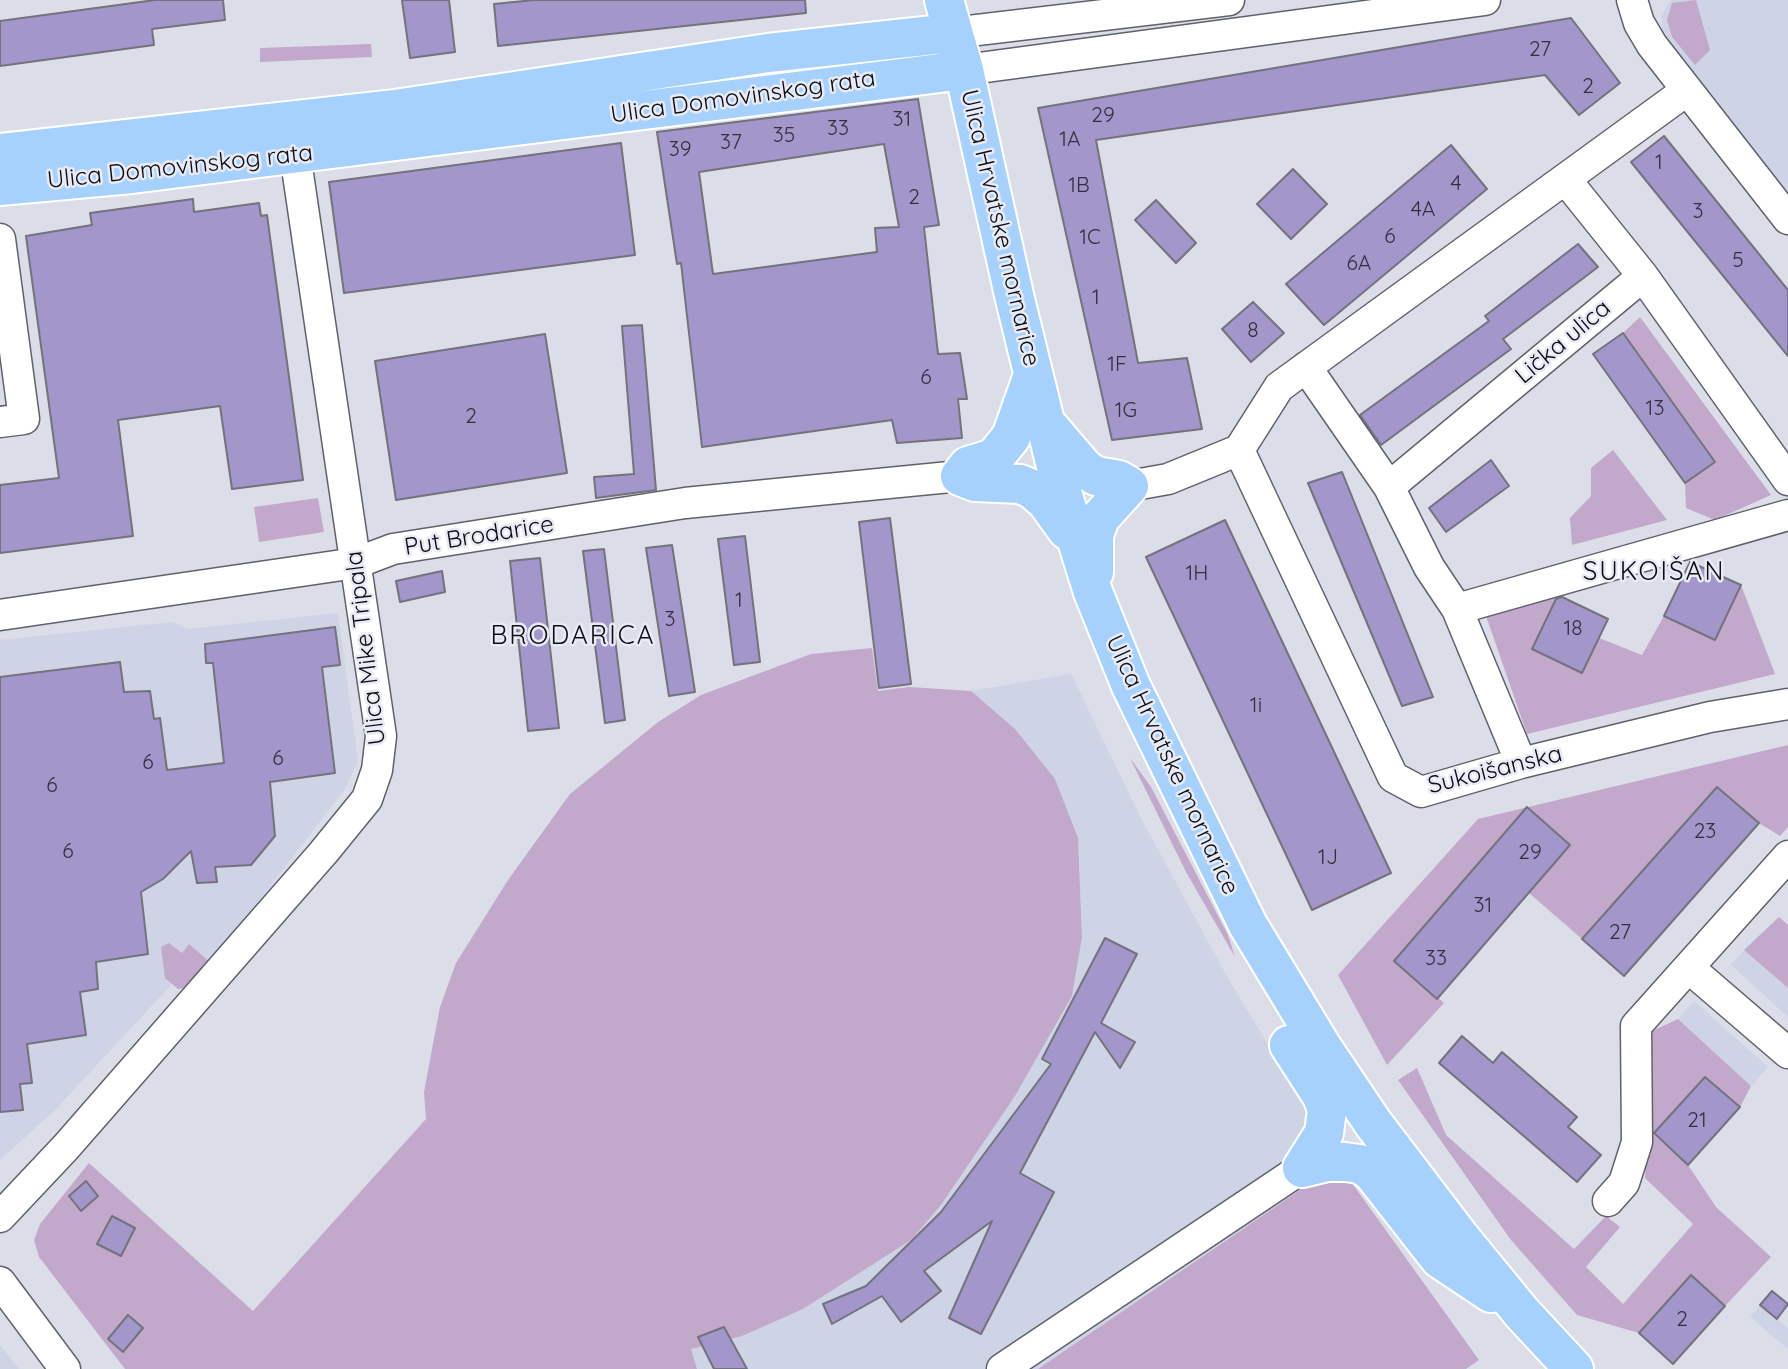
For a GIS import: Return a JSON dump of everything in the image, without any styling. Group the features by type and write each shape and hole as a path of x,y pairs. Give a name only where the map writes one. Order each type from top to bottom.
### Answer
{"main road":[{"name":"Ulica Hrvatske mornarice","path":"948,17 964,69 1044,422 1079,547 1093,592 1147,721 1248,925 1287,992 1373,1123 1522,1313 1574,1369"},
{"name":"Ulica Domovinskog rata","path":"0,153 395,109 768,53 948,17"},
{"name":"Ulica Domovinskog rata","path":"0,186 132,174 964,69"},
{"path":"1033,375 1011,437 994,458 968,466 960,476 975,482 1020,484 1032,489 1046,501 1079,547"},
{"path":"1044,422 1085,469 1097,476 1119,480 1129,486 1100,517 1094,535 1093,592"},
{"path":"1248,925 1275,1023 1322,1096 1327,1110 1324,1133 1301,1168"},
{"path":"1301,1168 1327,1161 1360,1164 1372,1172 1440,1259 1522,1313"}],"street":[{"name":"Ulica Domovinskog rata","path":"948,17 1230,0"},
{"name":"Ulica Domovinskog rata","path":"964,69 1485,0"},
{"path":"1632,0 1639,23 1652,45 1788,219"},
{"path":"1129,486 1168,479 1239,450 1279,387 1686,91"},
{"name":"Ulica Mike Tripala","path":"0,1217 66,1147 367,799 377,770 381,736 295,154"},
{"path":"1566,180 1643,276 1788,480"},
{"path":"0,239 12,421"},
{"name":"Lička ulica","path":"1389,487 1643,276"},
{"path":"1306,367 1389,487 1429,567 1457,608 1521,763"},
{"name":"Sukoišanska","path":"1239,450 1393,777 1421,792 1521,763 1710,717 1788,704"},
{"name":"Put Brodarice","path":"0,615 356,563 393,549 685,503 960,476"},
{"path":"1457,608 1788,515"},
{"path":"1608,1201 1624,1183 1637,1142 1636,1026 1788,856"},
{"path":"1689,968 1788,1053"},
{"path":"1002,1369 1301,1168"},
{"path":"0,1282 65,1369"}],"shaded area":[{"path":"1671,0 1788,0 1788,201 1683,68 1662,30 1662,14"},
{"path":"1696,0 1710,50 1695,65 1672,37 1667,20 1672,3"},
{"path":"371,44 372,57 260,62 260,48"},
{"path":"1640,317 1771,495 1715,520 1686,508 1685,483 1715,462 1623,333"},
{"path":"1613,450 1667,520 1572,545 1570,518 1591,496 1591,468"},
{"path":"318,498 324,532 259,542 254,507"},
{"path":"1741,585 1775,674 1527,734 1486,616 1558,595 1532,649 1582,673 1599,638 1642,655 1664,616"},
{"path":"338,613 358,761 345,789 211,963 165,977 172,984 55,1110 0,1160 0,640 172,622 188,629"},
{"path":"872,648 878,691 909,687 971,691 1015,729 1055,779 1078,838 1082,937 1072,996 1015,1096 941,1205 911,1240 803,1309 742,1336 691,1349 697,1369 125,1369 39,1257 34,1240 40,1224 89,1163 253,1311 426,1119 424,1092 440,1007 456,963 508,880 570,794 658,722 701,695 811,654"},
{"path":"1071,674 1141,818 1226,975 1349,1179 1322,1175 1038,1369 697,1369 690,1349 742,1336 803,1309 911,1240 941,1205 1015,1096 1072,996 1082,937 1078,838 1015,729 971,691"},
{"path":"1788,745 1788,827 1780,836 1759,823 1716,787 1582,939 1529,893 1570,845 1526,808 1394,960 1444,1003 1387,1065 1338,975 1478,819"},
{"path":"1130,758 1151,787 1228,935 1235,957 1186,872"},
{"path":"1779,917 1788,925 1788,988 1744,950"},
{"path":"169,943 182,953 189,944 211,963 190,987 178,989 165,978 161,947"},
{"path":"1744,950 1788,988 1788,1017 1731,965"},
{"path":"1694,1001 1768,1067 1751,1086 1678,1019"},
{"path":"1678,1019 1751,1086 1740,1107 1705,1077 1654,1135 1688,1165 1716,1207 1771,1257 1725,1306 1690,1275 1639,1333 1577,1315 1511,1240 1398,1080 1417,1068 1446,1135 1574,1249 1606,1216 1620,1227 1586,1267 1623,1304 1693,1224 1645,1178 1650,1032"},
{"path":"1322,1175 1349,1179 1479,1360 1466,1369 1038,1369"},
{"path":"1760,1305 1788,1328 1788,1349 1750,1317"},
{"path":"0,1345 19,1369 0,1369"}],"building":[{"path":"155,0 223,0 225,20 152,29 154,45 0,66 0,21"},
{"path":"402,0 449,0 455,52 410,58"},
{"path":"534,0 805,0 806,13 498,46 494,4"},
{"path":"1571,18 1620,83 1579,115 1545,75 1096,140 1138,363 1187,358 1202,429 1112,440 1038,108"},
{"path":"918,99 939,225 924,227 938,354 960,353 967,399 958,399 962,438 897,443 892,420 702,447 681,263 677,264 657,132","holes":["884,144 899,227 875,228 877,252 713,274 699,172"]},
{"path":"1664,136 1788,290 1788,356 1631,162"},
{"path":"621,143 635,255 344,293 329,182"},
{"path":"1451,145 1487,189 1324,325 1286,284"},
{"path":"1293,169 1327,204 1291,239 1257,204"},
{"path":"193,199 194,212 259,203 261,216 267,215 303,480 232,489 220,406 118,420 133,536 0,553 0,485 59,478 26,236 92,225 90,213"},
{"path":"1156,200 1196,243 1176,263 1135,220"},
{"path":"1578,244 1598,267 1503,339 1511,349 1381,445 1360,415 1489,321 1485,316"},
{"path":"1253,302 1284,333 1251,362 1222,329"},
{"path":"642,325 656,490 596,498 594,477 634,474 622,326"},
{"path":"1623,333 1715,462 1685,483 1593,354"},
{"path":"545,334 567,473 396,500 375,361"},
{"path":"1491,460 1509,486 1446,532 1429,508"},
{"path":"1342,472 1433,697 1402,706 1308,483"},
{"path":"890,518 911,684 879,688 859,522"},
{"path":"1225,520 1391,873 1312,910 1146,557"},
{"path":"745,536 760,662 734,665 718,539"},
{"path":"672,545 695,692 669,696 646,548"},
{"path":"604,549 625,720 605,723 583,551"},
{"path":"540,558 559,728 528,731 510,561"},
{"path":"1690,562 1741,585 1715,640 1664,616"},
{"path":"442,571 445,592 400,602 396,581"},
{"path":"1562,597 1608,619 1582,673 1532,649 1556,599"},
{"path":"335,627 340,665 322,667 335,773 270,782 275,836 251,865 215,867 217,882 197,883 191,851 163,879 141,892 148,954 96,962 98,989 80,992 86,1035 27,1044 32,1083 20,1084 23,1110 0,1112 0,677 120,662 124,692 150,691 154,719 160,718 167,770 224,763 213,663 206,663 205,644"},
{"path":"1717,787 1759,823 1624,976 1582,939"},
{"path":"1527,807 1570,845 1437,999 1394,961"},
{"path":"1105,938 1137,954 1101,1023 1135,1042 1120,1068 1095,1032 1020,1173 1054,1192 981,1334 949,1318 992,1221 924,1271 941,1291 901,1322 882,1296 832,1324 823,1304 866,1286 941,1212 1051,1064 1042,1059"},
{"path":"1462,1036 1493,1063 1502,1052 1577,1117 1568,1127 1601,1155 1577,1182 1439,1063"},
{"path":"1705,1077 1740,1107 1688,1165 1654,1133"},
{"path":"86,1181 98,1196 81,1211 69,1196"},
{"path":"112,1216 135,1228 121,1256 97,1244"},
{"path":"1691,1275 1725,1306 1673,1364 1639,1333"},
{"path":"1772,1291 1788,1304 1777,1319 1760,1305"},
{"path":"128,1315 143,1328 123,1352 108,1339"},
{"path":"724,1327 747,1369 714,1369 698,1337"}],"district":[{"name":"SUKOIŠAN","path":"1654,572"},
{"name":"BRODARICA","path":"573,636"}]}
